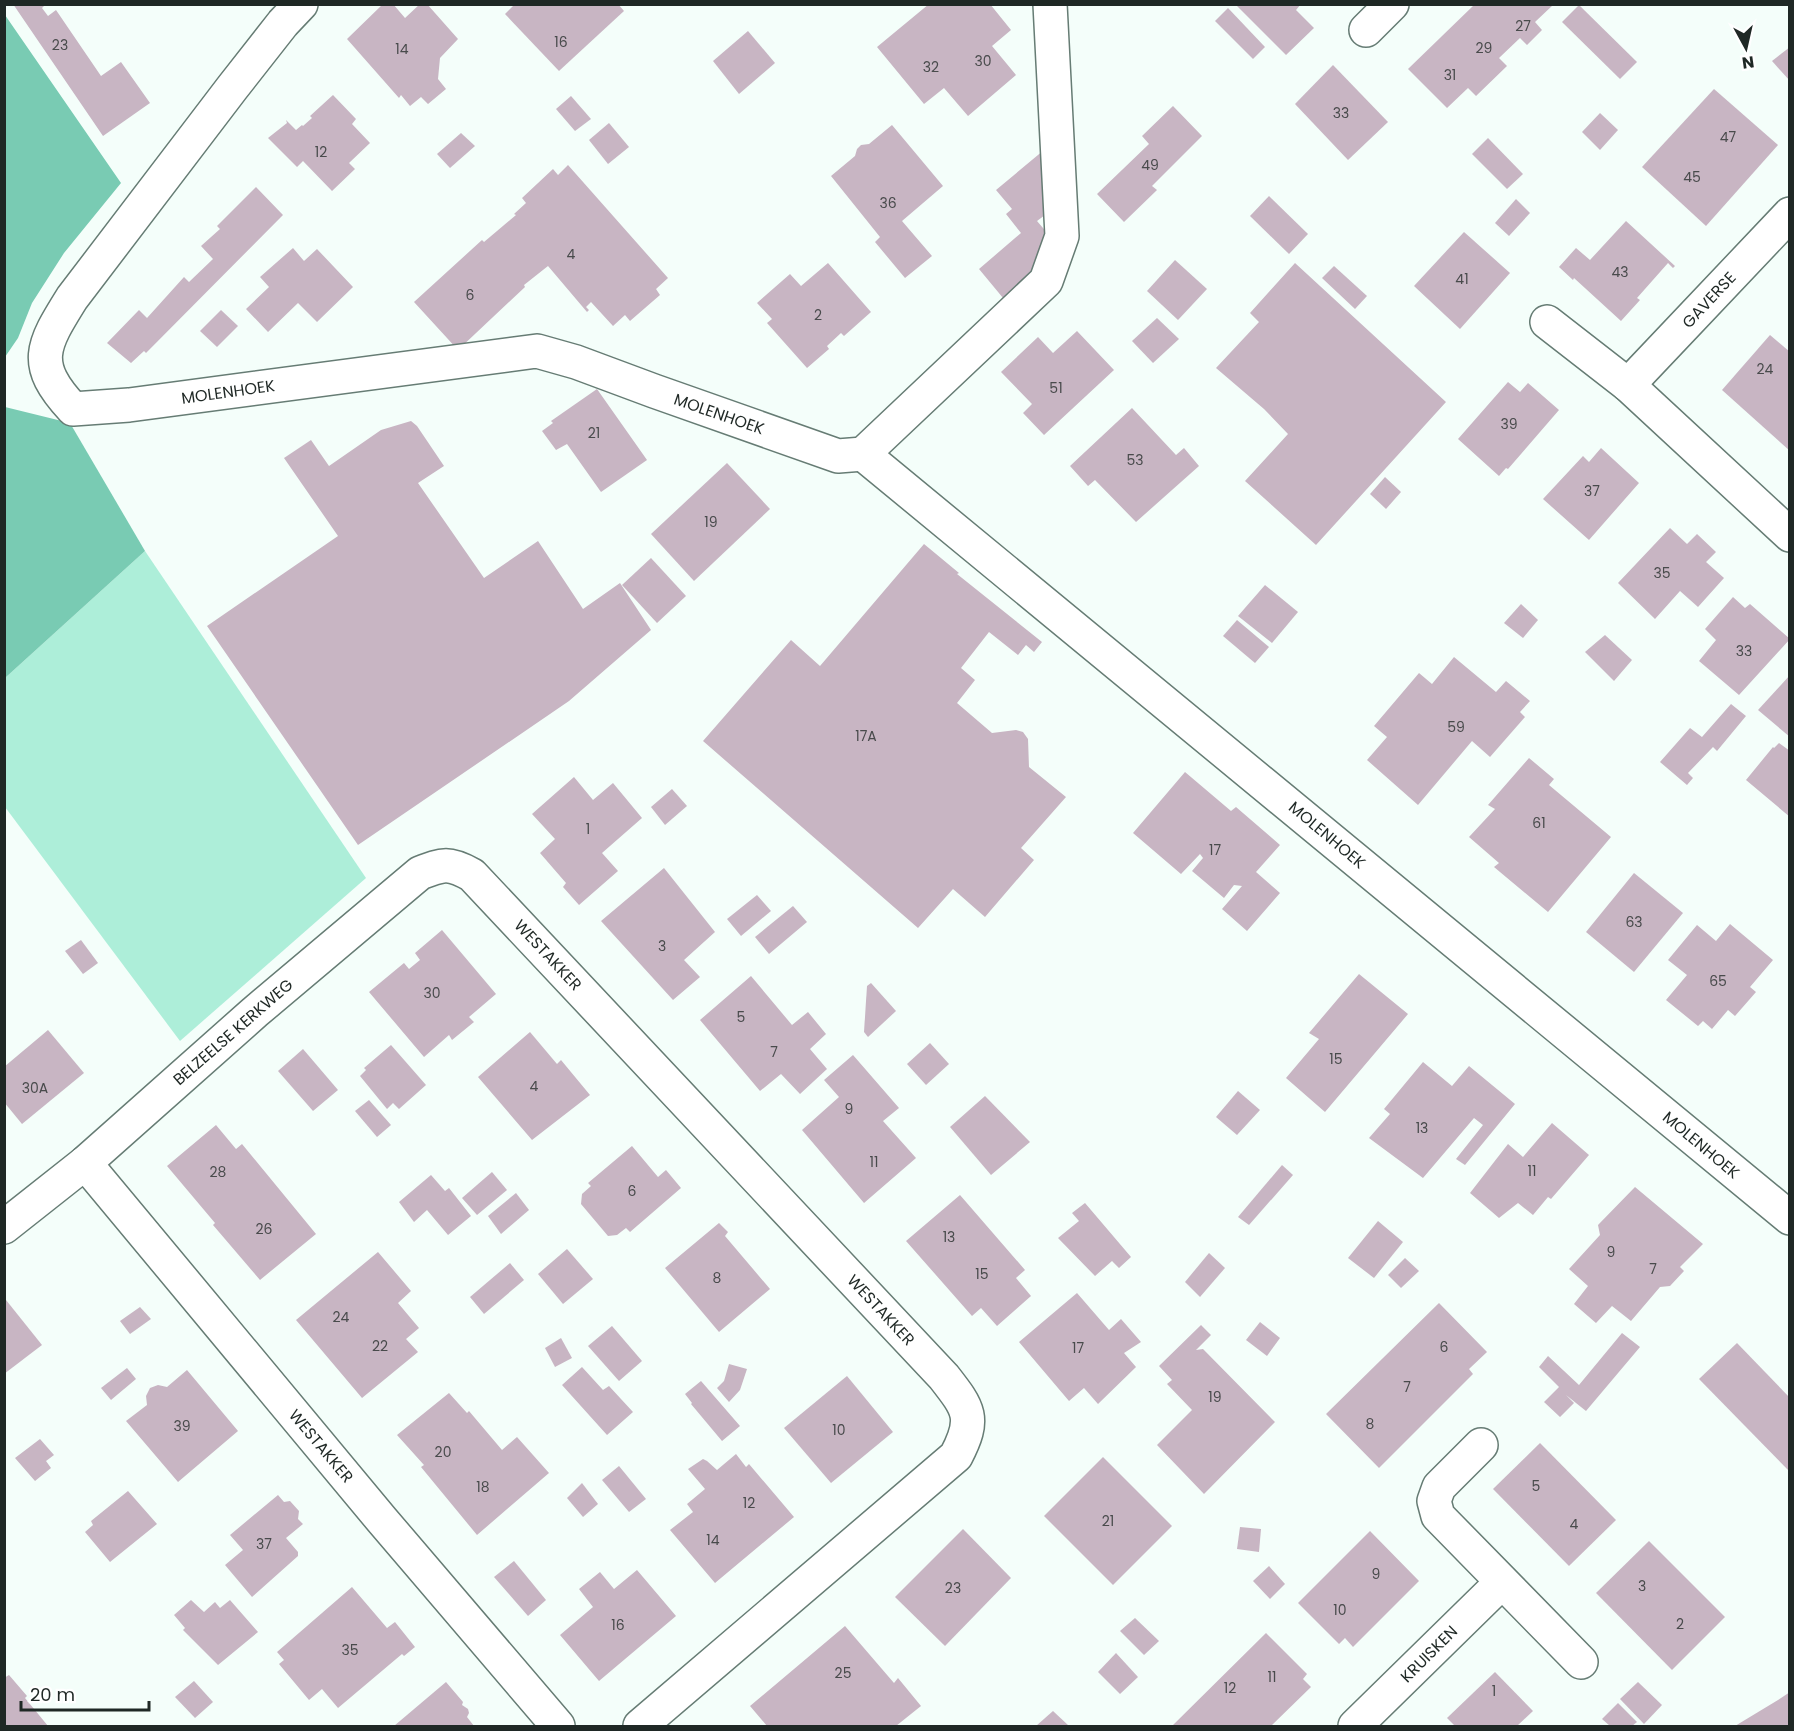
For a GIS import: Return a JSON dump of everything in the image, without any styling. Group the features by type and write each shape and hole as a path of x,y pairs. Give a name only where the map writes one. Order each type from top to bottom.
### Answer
{"street":[{"name":"MOLENHOEK","path":"301,4 283,23 232,88 72,298 55,325 44,351 47,372 58,394 73,410 129,405 537,351 576,362 654,392 838,456 863,454 1790,1218"},
{"path":"863,454 1046,281 1062,236 1050,4"},
{"path":"1366,30 1391,5"},
{"name":"GAVERSE","path":"1628,386 1790,214"},
{"path":"1547,322 1628,386 1790,536"},
{"name":"BELZEELSE KERKWEG","path":"4,1227 85,1163 255,1012 420,873 442,864 457,867 472,875"},
{"name":"WESTAKKER","path":"472,875 944,1377 962,1401 969,1418 966,1437 956,1456 640,1726"},
{"name":"WESTAKKER","path":"85,1163 382,1520 558,1726"},
{"path":"1481,1445 1439,1487 1434,1502 1438,1516 1581,1662"},
{"name":"KRUISKEN","path":"1356,1726 1502,1582"}],"green space":[{"path":"5,15 121,183 64,253 32,303 18,338 5,357"},
{"path":"5,407 70,423 145,551 5,678"},
{"path":"145,551 366,878 180,1041 5,807 5,678"}],"building":[{"path":"13,4 46,4 42,8 48,16 56,10 101,76 121,62 150,103 103,136"},
{"path":"383,4 393,4 405,18 420,4 427,4 458,39 440,58 438,79 446,89 428,104 421,97 410,106 401,95 399,98 347,39"},
{"path":"515,4 618,4 624,11 559,71 505,14"},
{"path":"929,4 990,4 1011,30 992,46 1016,75 968,116 944,88 924,104 877,47"},
{"path":"1235,4 1301,4 1296,10 1314,28 1286,55"},
{"path":"1474,5 1553,5 1535,22 1542,30 1527,45 1520,38 1499,58 1507,66 1476,96 1468,88 1447,108 1408,69"},
{"path":"1579,5 1637,62 1620,79 1562,22"},
{"path":"1228,8 1265,47 1253,59 1215,21"},
{"path":"748,31 775,63 739,94 713,61"},
{"path":"1790,47 1790,81 1772,61"},
{"path":"1333,65 1388,122 1348,160 1295,104"},
{"path":"1714,89 1778,145 1706,226 1642,167"},
{"path":"333,95 356,119 352,124 370,143 349,163 355,169 332,191 303,161 297,167 268,138 287,123 286,120 296,130 303,126 312,118 310,116"},
{"path":"571,96 591,119 575,131 556,109"},
{"path":"1173,106 1202,136 1152,186 1157,190 1124,222 1097,194 1149,144 1142,136"},
{"path":"1600,113 1618,130 1600,150 1582,132"},
{"path":"609,123 629,147 608,164 589,140"},
{"path":"892,125 943,186 902,221 932,256 905,278 875,242 880,237 831,176 855,156 861,145 869,144"},
{"path":"461,133 475,146 450,168 437,154"},
{"path":"1488,138 1523,174 1507,189 1472,154"},
{"path":"1044,150 1049,212 1037,221 1055,242 1045,262 1008,304 979,269 1021,233 1006,214 1012,209 996,190"},
{"path":"568,165 668,278 656,289 660,295 630,321 625,315 613,326 591,302 586,307 589,310 587,312 548,266 524,285 525,287 458,350 414,302 482,240 484,242 516,215 514,214 526,203 522,198 553,169 558,175"},
{"path":"256,187 283,215 146,353 144,351 131,363 107,343 139,310 147,318 184,277 189,282 213,259 201,246 220,229 217,226"},
{"path":"1269,196 1308,234 1289,254 1250,216"},
{"path":"1516,199 1530,213 1509,236 1495,223"},
{"path":"1626,221 1675,266 1673,268 1668,263 1637,298 1640,300 1621,321 1559,267 1576,248 1590,260"},
{"path":"1464,232 1510,273 1460,329 1414,286"},
{"path":"293,248 304,261 317,249 353,287 317,322 298,303 268,332 246,309 269,287 260,277"},
{"path":"1175,260 1207,289 1178,320 1147,291"},
{"path":"828,263 871,312 844,336 841,333 827,346 829,349 807,368 767,323 772,319 757,303 790,274 801,286"},
{"path":"1295,263 1446,402 1316,545 1245,481 1288,434 1264,409 1216,368 1259,322 1250,313"},
{"path":"1334,266 1367,296 1355,309 1322,278"},
{"path":"221,310 238,326 217,347 200,331"},
{"path":"1157,318 1179,339 1153,363 1132,341"},
{"path":"1077,331 1114,370 1044,435 1023,413 1032,404 1001,372 1038,337 1053,353"},
{"path":"1770,335 1790,352 1790,451 1722,390"},
{"path":"1508,382 1520,392 1528,383 1559,410 1508,469 1506,468 1499,476 1458,439"},
{"path":"597,389 647,460 601,492 567,444 556,450 542,431 553,423 551,421"},
{"path":"1132,408 1176,455 1184,448 1199,466 1136,522 1095,480 1088,486 1070,466"},
{"path":"411,421 417,426 444,466 418,483 484,578 538,541 583,609 620,583 651,630 569,701 358,845 207,626 338,536 284,458 311,440 329,466 381,430"},
{"path":"1601,448 1639,483 1589,540 1543,499 1583,456 1589,462"},
{"path":"727,463 770,509 694,581 651,534"},
{"path":"1385,477 1401,492 1386,509 1370,494"},
{"path":"1670,528 1687,544 1697,534 1716,552 1706,562 1724,578 1698,607 1680,591 1655,619 1618,583"},
{"path":"924,544 959,573 957,574 1042,642 1034,652 1026,645 1018,655 989,632 961,668 975,680 957,703 992,733 1016,730 1023,732 1028,739 1029,767 1066,797 1021,848 1034,860 985,917 953,889 918,928 703,741 791,640 820,666"},
{"path":"651,558 686,596 657,623 622,585"},
{"path":"1265,585 1298,612 1272,643 1238,616"},
{"path":"1733,597 1745,608 1750,604 1790,639 1739,695 1699,661 1716,640 1705,629"},
{"path":"1521,604 1538,620 1523,638 1504,623"},
{"path":"1237,620 1269,647 1255,663 1223,636"},
{"path":"1605,635 1632,660 1614,681 1585,652"},
{"path":"1454,657 1496,692 1506,681 1530,701 1520,712 1525,717 1490,757 1472,741 1418,805 1367,760 1387,737 1374,726 1419,673 1432,684"},
{"path":"1790,675 1790,737 1758,710"},
{"path":"1731,704 1746,716 1717,751 1713,747 1688,773 1693,778 1687,785 1660,762 1690,728 1702,737"},
{"path":"1779,743 1790,751 1790,817 1746,780 1773,747"},
{"path":"1529,758 1554,779 1549,785 1611,837 1548,912 1494,867 1499,863 1469,837 1495,809 1488,805"},
{"path":"1185,772 1231,811 1236,807 1280,845 1256,872 1280,893 1247,931 1222,909 1242,886 1234,885 1224,898 1192,871 1203,858 1200,854 1181,874 1133,833"},
{"path":"574,777 593,800 613,783 642,818 602,853 618,871 579,905 563,887 566,883 540,853 555,839 532,814"},
{"path":"672,789 687,806 665,825 651,807"},
{"path":"664,868 715,932 684,960 700,977 673,1000 601,921"},
{"path":"1634,873 1683,913 1634,972 1586,932"},
{"path":"757,895 771,911 741,936 727,919"},
{"path":"793,906 807,922 769,954 755,937"},
{"path":"1730,924 1773,960 1750,987 1756,992 1735,1016 1728,1010 1712,1029 1703,1021 1698,1026 1666,1000 1687,975 1668,960 1697,925 1716,941"},
{"path":"442,930 496,994 469,1017 474,1022 452,1040 449,1035 424,1057 369,992 404,963 409,969 420,960 415,953"},
{"path":"81,940 98,963 83,974 65,951"},
{"path":"1359,974 1408,1014 1325,1112 1286,1078 1319,1039 1309,1033"},
{"path":"751,976 792,1025 808,1012 826,1034 810,1049 827,1069 800,1094 781,1074 760,1091 700,1020"},
{"path":"871,983 896,1011 868,1037 864,1032 867,986"},
{"path":"48,1030 84,1073 22,1124 4,1102 4,1067"},
{"path":"530,1032 557,1064 561,1060 590,1095 532,1140 478,1077"},
{"path":"930,1043 949,1064 926,1085 907,1064"},
{"path":"391,1045 426,1085 399,1109 393,1103 387,1109 360,1076 366,1070 364,1068"},
{"path":"303,1049 338,1090 313,1111 278,1071"},
{"path":"853,1055 899,1108 883,1121 916,1158 864,1203 802,1130 839,1097 824,1080"},
{"path":"1423,1062 1452,1086 1469,1066 1515,1104 1465,1165 1456,1159 1483,1125 1474,1118 1423,1178 1369,1138 1390,1114 1384,1109"},
{"path":"1238,1091 1260,1110 1237,1135 1216,1117"},
{"path":"985,1096 1030,1142 991,1175 950,1127"},
{"path":"369,1100 391,1125 377,1137 355,1111"},
{"path":"1552,1123 1589,1155 1551,1199 1548,1197 1533,1215 1518,1203 1499,1218 1470,1193 1508,1144 1523,1157"},
{"path":"216,1125 236,1149 242,1144 316,1234 260,1280 167,1166"},
{"path":"632,1146 658,1177 666,1170 681,1188 630,1232 626,1228 617,1235 608,1236 581,1204 582,1194 591,1186 588,1183"},
{"path":"1282,1165 1293,1175 1249,1225 1238,1217"},
{"path":"492,1172 507,1190 477,1215 462,1198"},
{"path":"431,1175 445,1191 449,1188 471,1216 448,1235 427,1210 414,1222 399,1202"},
{"path":"1635,1187 1703,1244 1680,1267 1684,1271 1670,1286 1660,1287 1631,1321 1612,1306 1596,1323 1574,1304 1588,1286 1569,1269 1600,1235 1598,1225"},
{"path":"516,1193 529,1210 501,1234 488,1216"},
{"path":"960,1195 1025,1270 1016,1278 1031,1296 997,1326 981,1308 972,1316 906,1241"},
{"path":"1085,1203 1131,1257 1119,1268 1112,1261 1095,1276 1058,1238 1079,1221 1072,1213"},
{"path":"1378,1221 1403,1242 1374,1278 1348,1258"},
{"path":"719,1223 728,1232 725,1236 770,1289 719,1332 665,1268"},
{"path":"567,1249 593,1279 563,1304 538,1274"},
{"path":"378,1252 411,1291 398,1303 419,1328 406,1339 418,1352 362,1398 296,1320"},
{"path":"1209,1253 1225,1268 1200,1297 1185,1282"},
{"path":"1405,1258 1419,1271 1401,1288 1388,1275"},
{"path":"510,1263 524,1280 484,1314 470,1297"},
{"path":"1077,1293 1109,1330 1121,1319 1141,1342 1124,1353 1136,1367 1098,1404 1084,1388 1069,1401 1019,1342"},
{"path":"6,1300 42,1345 4,1374 4,1301"},
{"path":"1439,1303 1487,1352 1469,1369 1473,1374 1379,1468 1326,1414"},
{"path":"140,1307 151,1319 130,1334 120,1321"},
{"path":"1260,1322 1280,1338 1267,1356 1246,1340"},
{"path":"1201,1325 1211,1335 1196,1350 1203,1349 1275,1422 1204,1494 1157,1445 1192,1410 1167,1384 1172,1380 1159,1366"},
{"path":"612,1326 642,1361 619,1381 588,1346"},
{"path":"1622,1333 1640,1347 1586,1411 1566,1395 1574,1403 1560,1417 1544,1402 1559,1387 1539,1367 1548,1356 1579,1385"},
{"path":"561,1338 572,1358 555,1367 545,1348"},
{"path":"1737,1343 1790,1398 1790,1472 1699,1379"},
{"path":"729,1364 747,1369 740,1390 729,1402 717,1388 724,1381"},
{"path":"582,1367 603,1390 609,1386 633,1412 607,1435 562,1385"},
{"path":"127,1368 136,1379 111,1400 101,1388"},
{"path":"187,1370 238,1431 178,1482 126,1421 147,1405 146,1396 150,1388 158,1385 167,1387"},
{"path":"847,1376 893,1432 831,1483 784,1428"},
{"path":"701,1381 740,1426 722,1441 685,1394"},
{"path":"449,1393 467,1413 469,1411 502,1450 517,1437 549,1473 477,1535 421,1467 424,1465 397,1435"},
{"path":"40,1439 54,1455 46,1461 51,1468 35,1481 15,1458"},
{"path":"1540,1443 1616,1520 1569,1566 1493,1489"},
{"path":"736,1454 746,1467 749,1464 794,1517 715,1583 670,1530 693,1512 687,1504 705,1489 688,1469 703,1459 717,1470"},
{"path":"1103,1457 1172,1526 1113,1585 1044,1516"},
{"path":"619,1466 646,1499 629,1512 602,1480"},
{"path":"582,1483 598,1504 583,1517 567,1498"},
{"path":"128,1491 157,1524 110,1562 85,1532 93,1525 91,1521"},
{"path":"278,1495 284,1502 290,1501 299,1511 298,1519 303,1524 286,1538 298,1552 298,1556 252,1597 225,1565 243,1550 230,1535"},
{"path":"1240,1527 1261,1529 1259,1552 1237,1549"},
{"path":"963,1529 1011,1578 945,1646 895,1597"},
{"path":"1370,1531 1419,1581 1353,1647 1345,1638 1339,1644 1298,1603"},
{"path":"1649,1541 1725,1617 1672,1670 1596,1593"},
{"path":"514,1561 546,1600 528,1616 494,1577"},
{"path":"1269,1566 1285,1584 1270,1599 1253,1581"},
{"path":"637,1570 676,1616 599,1681 560,1635 593,1607 579,1589 600,1572 614,1589"},
{"path":"352,1587 387,1628 395,1622 415,1647 404,1656 402,1654 338,1708 322,1689 309,1700 279,1664 284,1660 277,1652"},
{"path":"191,1600 204,1612 215,1602 220,1608 230,1600 258,1632 218,1665 183,1630 185,1628 174,1615"},
{"path":"1135,1618 1159,1641 1144,1655 1120,1631"},
{"path":"845,1626 894,1683 898,1678 921,1706 896,1726 767,1726 750,1706"},
{"path":"1266,1633 1307,1674 1303,1679 1311,1687 1271,1726 1172,1726"},
{"path":"1116,1653 1138,1677 1120,1694 1098,1672"},
{"path":"1495,1672 1533,1711 1517,1726 1455,1726 1447,1718"},
{"path":"9,1675 48,1726 4,1726 4,1678"},
{"path":"194,1681 213,1702 195,1718 175,1697"},
{"path":"446,1682 463,1702 462,1705 468,1709 467,1717 474,1726 394,1726"},
{"path":"1638,1682 1662,1705 1644,1724 1620,1699"},
{"path":"1790,1692 1790,1726 1735,1726 1778,1700"},
{"path":"1618,1703 1637,1722 1632,1726 1610,1726 1602,1719"},
{"path":"1053,1711 1069,1726 1036,1726"}]}
